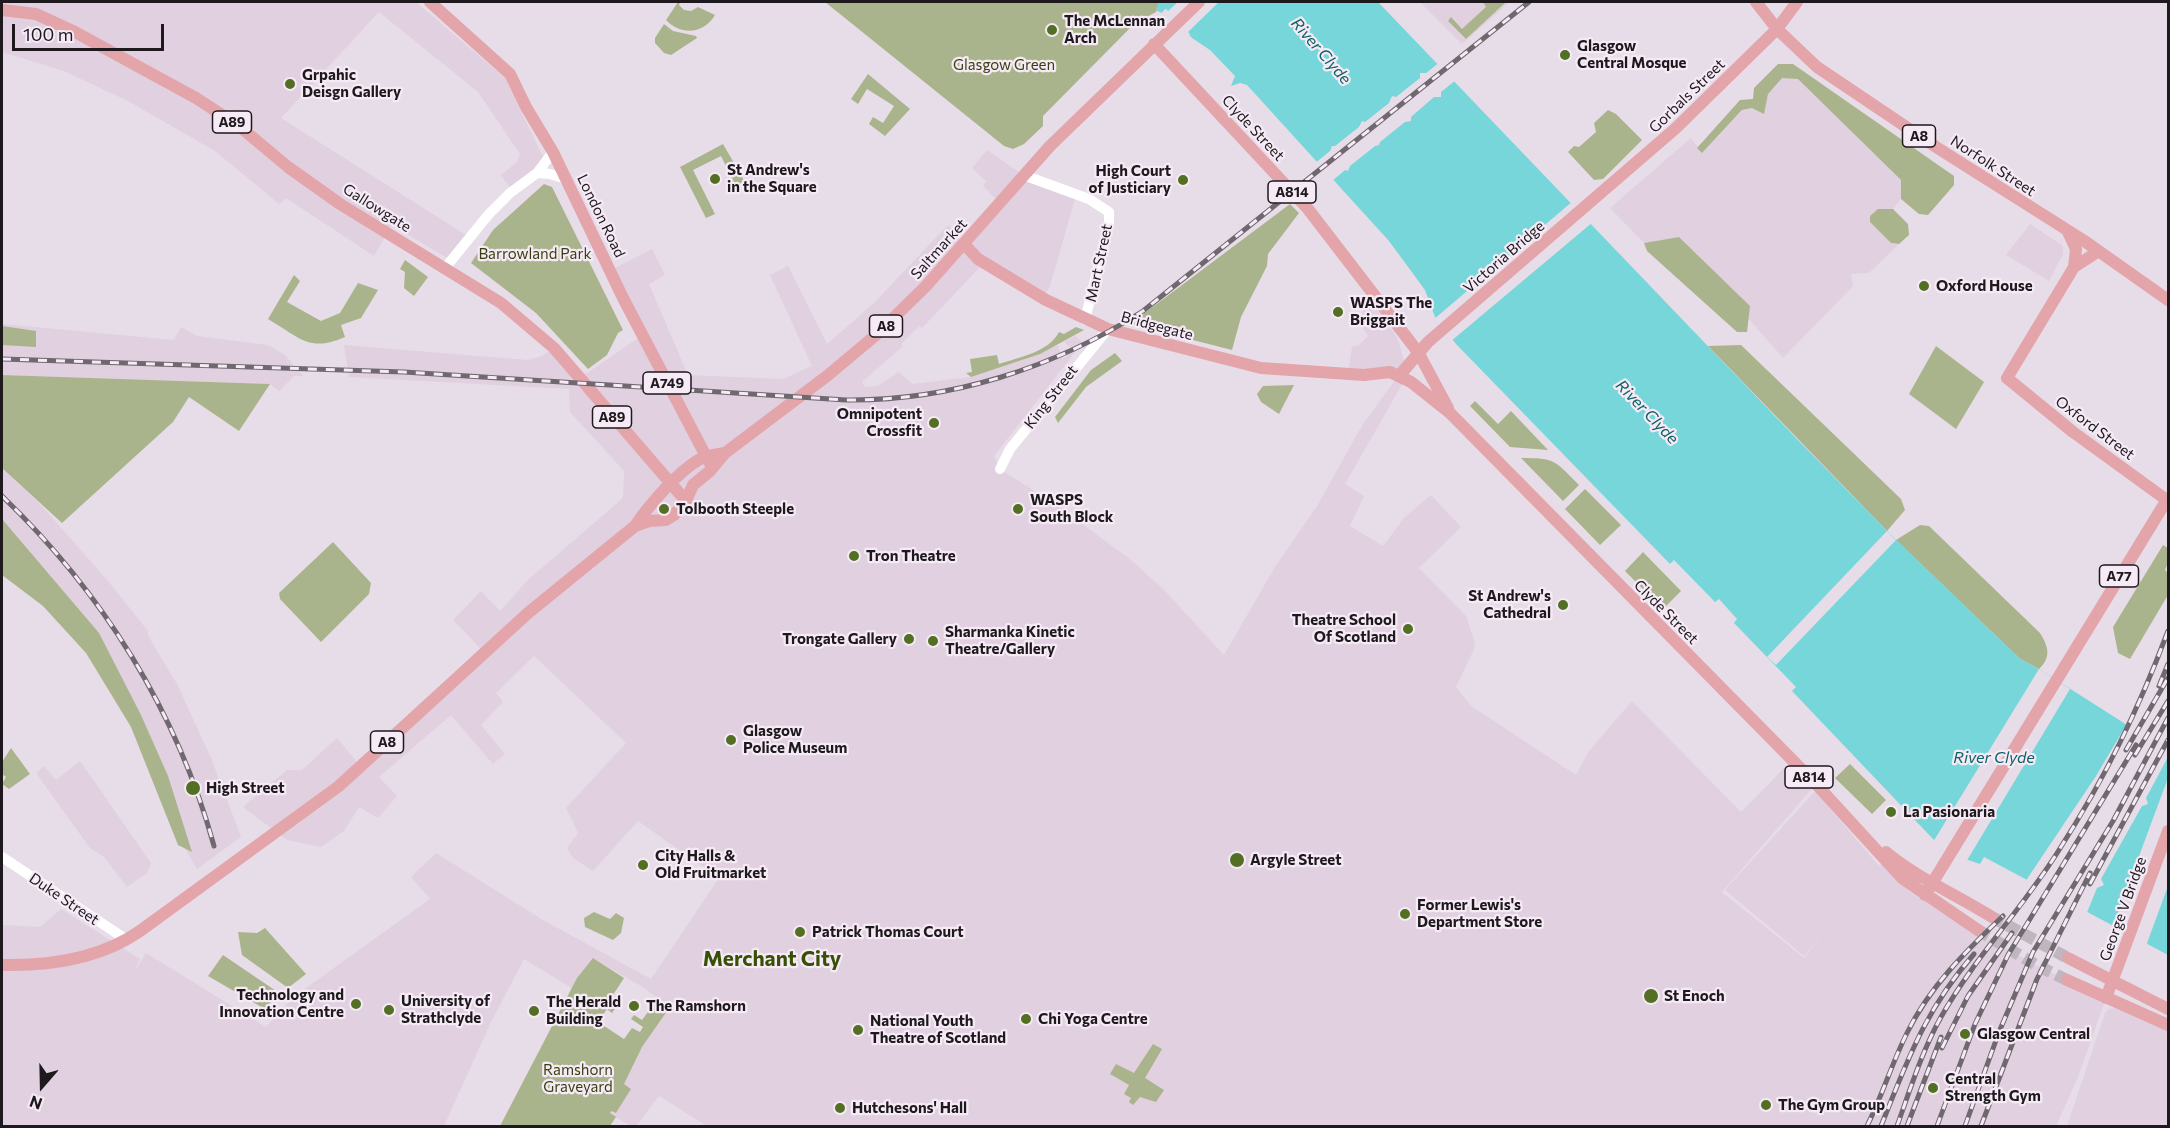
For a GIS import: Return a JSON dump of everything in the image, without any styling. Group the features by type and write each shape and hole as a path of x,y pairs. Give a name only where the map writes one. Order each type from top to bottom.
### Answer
{"main road":[{"name":"London Road","path":"429,2 510,74 525,107 553,152 623,298 713,468"},
{"name":"A8","path":"1154,44 1199,2"},
{"name":"A8","path":"1756,2 1778,29"},
{"name":"Gorbals Street","path":"1589,204 1676,128 1778,29 1797,2"},
{"name":"Gallowgate","path":"2,10 36,14 65,27 196,98 239,126 310,183 501,303 554,348 670,486 686,501"},
{"name":"Norfolk Street","path":"1778,29 1817,67 2169,300"},
{"name":"Saltmarket","path":"713,468 725,453 827,376 876,335 964,244 1050,146 1154,44"},
{"name":"Clyde Street","path":"1154,44 1308,209 1400,332 1418,352 1450,413"},
{"name":"Victoria Bridge","path":"1394,374 1438,333 1589,204"},
{"path":"2068,232 2076,249 2074,267"},
{"name":"Bridgegate","path":"964,244 978,259 1062,309 1108,328 1240,364 1364,375 1394,374"},
{"path":"2074,267 2098,251"},
{"name":"Oxford Street","path":"2074,267 2007,378 2073,432 2168,500"},
{"name":"Clyde Street","path":"1394,374 1450,413 1861,831 1902,878 1978,930"},
{"name":"Saltmarket","path":"706,457 725,453"},
{"name":"A8","path":"2,965 65,960 102,951 127,940 339,786 528,613 635,526 645,511 690,465 706,457"},
{"name":"A8","path":"635,526 649,521 666,520 686,501 693,485 713,468"},
{"name":"A77","path":"1933,882 2168,500"},
{"name":"Clyde Street","path":"1861,831 1907,868 1933,882"},
{"name":"George V Bridge","path":"2106,998 2169,831"},
{"path":"1925,895 1933,882"},
{"name":"A814","path":"1933,882 1992,917"},
{"path":"2068,958 2169,1009"},
{"path":"2067,980 2169,1025"}],"street":[{"path":"445,268 499,203 537,173 553,152"},
{"path":"537,173 566,179"},
{"name":"Mart Street","path":"1026,176 1089,199 1104,207 1110,219 1085,320"},
{"name":"King Street","path":"1000,469 1010,449 1108,328"},
{"name":"Duke Street","path":"2,857 127,940"}],"shaded area":[{"path":"2,2 416,2 505,78 543,157 537,170 511,189 501,175 517,162 520,154 478,92 379,12 281,118 466,235 447,258 392,225 374,256 286,198 279,204 215,151 128,101 64,71 2,52"},
{"path":"1420,2 1510,2 1462,44"},
{"path":"1782,77 1799,79 1901,180 1901,199 1893,209 1878,209 1891,243 1899,244 1869,273 1851,274 1853,286 1783,358 1748,318 1750,306 1679,237 1644,243 1610,208 1691,138 1702,153 1743,110 1752,108"},
{"path":"987,150 1019,172 1076,195 1050,286 1043,298 984,263 922,328 919,326 901,344 903,346 862,382 865,387 878,386 899,372 912,384 971,377 1023,360 1058,345 1062,358 1066,357 1072,349 1064,342 1075,336 1083,342 994,456 1000,469 1058,506 1131,560 1164,590 1224,655 1275,567 1317,506 1363,424 1398,376 1348,374 1352,347 1359,345 1368,336 1359,322 1368,298 1397,337 1408,374 1345,484 1364,496 1350,526 1383,546 1404,518 1431,495 1461,527 1419,568 1466,616 1475,643 1456,687 1471,706 1576,775 1589,751 1632,701 1741,812 1792,760 1816,784 1722,892 1804,958 1824,933 1804,956 1725,890 1815,791 1879,866 1885,860 1911,886 2003,946 2036,965 2106,998 2078,1077 2056,1126 707,1126 659,1096 636,1126 631,1126 609,1113 611,1111 616,1113 631,1089 623,1084 642,1047 670,1007 641,986 593,958 577,978 573,989 524,959 491,1022 444,1126 2,1126 2,925 40,927 61,909 140,959 134,972 146,953 266,1027 292,998 430,899 411,877 436,853 543,920 651,979 719,878 638,821 593,871 573,858 567,848 578,833 566,808 626,743 534,656 496,693 503,702 481,725 505,754 493,764 451,715 379,777 397,796 378,818 359,807 344,831 321,847 287,840 243,807 287,770 302,770 337,738 361,767 485,653 453,620 481,591 500,611 528,580 623,498 624,471 570,412 569,389 349,377 344,345 528,360 542,356 554,348 578,375 587,373 644,334 611,270 652,249 665,275 649,284 688,375 783,379 812,366 770,275 788,266 827,344 873,304 948,225 964,244 1001,204 983,186 986,181 972,168"},
{"path":"2030,224 2063,246 2063,254 2049,281 2006,255"},
{"path":"2,324 174,340 181,327 197,336 268,345 285,355 303,376 294,376 279,391 270,384 2,375"},
{"path":"2,468 41,505 108,581 148,631 147,634 177,684 211,758 241,837 197,869 183,845 126,693 2,555"},
{"path":"80,761 151,863 147,873 127,887 104,857 90,848 36,773 44,766 56,780"},
{"path":"2115,1008 2168,1031 2168,1126 2067,1126 2105,1013"}],"green space":[{"path":"678,2 684,10 691,11 698,7 715,15 699,29 692,31 678,29 666,20"},
{"name":"Glasgow Green","path":"825,2 1159,3 1156,12 1135,23 1043,116 1043,126 1024,144 1013,149 1004,146"},
{"path":"1483,2 1506,2 1466,39 1448,21 1451,17 1462,29 1486,7"},
{"path":"664,24 673,31 697,38 671,55 664,53 655,43 655,38"},
{"path":"1778,64 1793,64 1954,176 1954,185 1928,215 1919,214 1901,199 1901,180 1798,79 1782,78 1768,94 1764,114 1752,108 1742,110 1702,153 1697,148 1740,100 1753,99 1754,88"},
{"path":"868,74 910,109 885,136 869,124 873,117 883,123 894,106 867,89 858,104 851,99"},
{"path":"1608,110 1616,114 1642,140 1603,179 1594,180 1568,152 1574,146 1579,147 1596,132 1594,123"},
{"path":"723,144 745,182 743,186 746,185 748,189 744,191 741,187 737,188 721,156 693,170 715,214 706,218 680,167"},
{"name":"Barrowland Park","path":"544,184 552,187 623,330 618,333 607,355 588,369 536,313 471,263 493,230"},
{"path":"1290,204 1299,213 1268,254 1267,266 1241,317 1232,350 1130,324"},
{"path":"1878,209 1893,209 1908,224 1909,235 1899,244 1891,243 1870,222 1870,216"},
{"path":"1679,237 1750,306 1747,332 1737,332 1647,251 1644,243"},
{"path":"405,260 428,277 414,296 404,288 405,272 400,269"},
{"path":"294,275 300,281 287,302 321,321 340,313 358,283 378,290 361,318 341,325 345,337 333,342 313,343 296,337 268,319"},
{"path":"2,326 36,331 36,347 2,345"},
{"path":"1076,327 1084,330 1040,354 971,377 966,373 972,372 970,359 997,355 999,364 1041,349 1059,332 1064,334"},
{"path":"1741,345 1901,499 1905,510 1887,531 1708,346"},
{"path":"1936,346 1984,382 1956,429 1909,394"},
{"path":"1115,353 1122,361 1086,387 1058,423 1055,417 1091,370"},
{"path":"2,375 270,384 239,431 189,397 173,422 62,523 2,468"},
{"path":"1294,385 1279,414 1261,402 1257,394 1263,386"},
{"path":"1475,401 1498,424 1511,411 1548,450 1510,447 1470,406"},
{"path":"1521,458 1554,462 1579,485 1563,501"},
{"path":"1585,489 1621,525 1600,545 1565,509"},
{"path":"2,519 99,633 141,715 168,776 192,852 178,845 131,727 86,653 43,606 2,575"},
{"path":"1920,525 1929,526 2040,633 2045,642 2047,656 2039,669 2020,659 1896,540"},
{"path":"333,542 371,583 369,594 321,642 280,599 279,593"},
{"path":"2163,545 2168,548 2168,563 2165,570 2168,573 2168,595 2130,659 2118,653 2113,627"},
{"path":"1643,552 1681,591 1663,609 1625,571"},
{"path":"11,748 30,774 9,789 2,784 6,777 2,774 2,762"},
{"path":"1850,764 1886,800 1872,814 1835,778"},
{"path":"594,912 610,919 616,913 624,918 621,933 613,940 585,927 584,918"},
{"path":"265,928 306,974 288,988 242,955 238,932 257,933"},
{"path":"223,955 279,993 265,1009 208,976"},
{"name":"Ramshorn Graveyard","path":"593,958 624,978 611,998 619,1003 612,1013 607,1009 598,1022 624,1039 632,1028 640,1032 643,1027 631,1019 634,1015 642,1020 657,1000 670,1007 642,1047 624,1084 631,1089 616,1113 611,1111 610,1113 616,1117 610,1126 500,1126 577,978"},
{"path":"1153,1044 1162,1049 1145,1078 1164,1090 1156,1102 1140,1097 1133,1105 1129,1102 1131,1098 1124,1094 1129,1085 1110,1074 1116,1064 1134,1073"}],"water":[{"name":"River Clyde","path":"1158,2 1378,2 1795,437 1887,531 2020,659 2168,751 2168,955 1984,857 1980,864 1968,860 1933,839 1792,691 1796,687 1734,623 1737,619 1719,599 1715,602 1674,560 1670,564 1456,344 1435,317 1425,290 1389,241 1247,85 1240,83 1231,86 1235,76 1210,50 1192,38 1166,9 1162,13 1157,11"}],"pier":[{"path":"1178,2 1219,2 1188,32 1190,34 1188,36 1162,13"},
{"path":"1440,62 1456,80 1441,92 1441,97 1434,97 1411,117 1411,121 1405,122 1350,166 1348,171 1345,170 1331,182 1314,164 1330,151 1332,146 1359,127 1362,121 1365,122 1389,103 1392,96 1396,97 1420,78 1420,73 1426,73"},
{"path":"1573,201 1593,222 1450,342 1433,320"},
{"path":"1887,531 1896,540 1776,665 1767,657"},
{"path":"2039,669 2070,689 1966,862 1933,842"},
{"path":"2128,722 2168,747 2168,757 2146,798 2148,804 2142,806 2101,879 2104,885 2097,888 2086,915 2025,882 2096,776"},
{"path":"2168,778 2168,886 2146,946 2112,929"}],"tunnel":[{"path":"1992,917 2068,958"},
{"path":"1978,930 2036,965 2067,980"}],"railway":[{"path":"2,359 404,372 846,400 924,395 963,387 1038,364 1074,349 1143,311 1529,2"},
{"path":"2,496 72,572 132,656 179,748 214,846"},
{"path":"1897,1126 1922,1057 1941,1017 1954,995 2045,871 2076,823 2120,744 2168,631"},
{"path":"2159,686 2168,664"},
{"path":"2126,750 2168,678"},
{"path":"2135,755 2168,701"},
{"path":"1965,1126 1999,1032 2033,952 2113,821 2168,718"},
{"path":"2090,884 2168,740"},
{"path":"1937,1126 1975,1024 2008,955 2136,745"},
{"path":"1981,1126 2037,979 2090,873"},
{"path":"1867,1126 1902,1044 1926,1000 1962,956 2003,916"},
{"path":"1942,1048 1968,996 2012,933"},
{"path":"1881,1126 1909,1057 1930,1015 1974,954"},
{"path":"1907,1126 1941,1037"}],"place":[{"name":"The McLennan Arch","path":"1052,30"},
{"name":"Glasgow Central Mosque","path":"1565,55"},
{"name":"Grpahic Deisgn Gallery","path":"290,84"},
{"name":"St Andrew's in the Square","path":"715,179"},
{"name":"High Court of Justiciary","path":"1183,180"},
{"name":"Oxford House","path":"1924,286"},
{"name":"WASPS The Briggait","path":"1338,312"},
{"name":"Omnipotent Crossfit","path":"934,423"},
{"name":"Tolbooth Steeple","path":"664,509"},
{"name":"WASPS South Block","path":"1018,509"},
{"name":"Tron Theatre","path":"854,556"},
{"name":"St Andrew's Cathedral","path":"1563,605"},
{"name":"Theatre School Of Scotland","path":"1408,629"},
{"name":"Trongate Gallery","path":"909,639"},
{"name":"Sharmanka Kinetic Theatre/Gallery","path":"933,641"},
{"name":"Glasgow Police Museum","path":"731,740"},
{"name":"High Street","path":"193,788"},
{"name":"La Pasionaria","path":"1891,812"},
{"name":"Argyle Street","path":"1237,860"},
{"name":"City Halls & Old Fruitmarket","path":"643,865"},
{"name":"Former Lewis's Department Store","path":"1405,914"},
{"name":"Patrick Thomas Court","path":"800,932"},
{"name":"St Enoch","path":"1651,996"},
{"name":"Technology and Innovation Centre","path":"356,1004"},
{"name":"The Ramshorn","path":"634,1006"},
{"name":"University of Strathclyde","path":"389,1010"},
{"name":"The Herald Building","path":"534,1011"},
{"name":"Chi Yoga Centre","path":"1026,1019"},
{"name":"National Youth Theatre of Scotland","path":"858,1030"},
{"name":"Glasgow Central","path":"1965,1034"},
{"name":"Central Strength Gym","path":"1933,1088"},
{"name":"The Gym Group","path":"1766,1105"},
{"name":"Hutchesons' Hall","path":"840,1108"}],"district":[{"name":"Merchant City","path":"772,959"}]}
